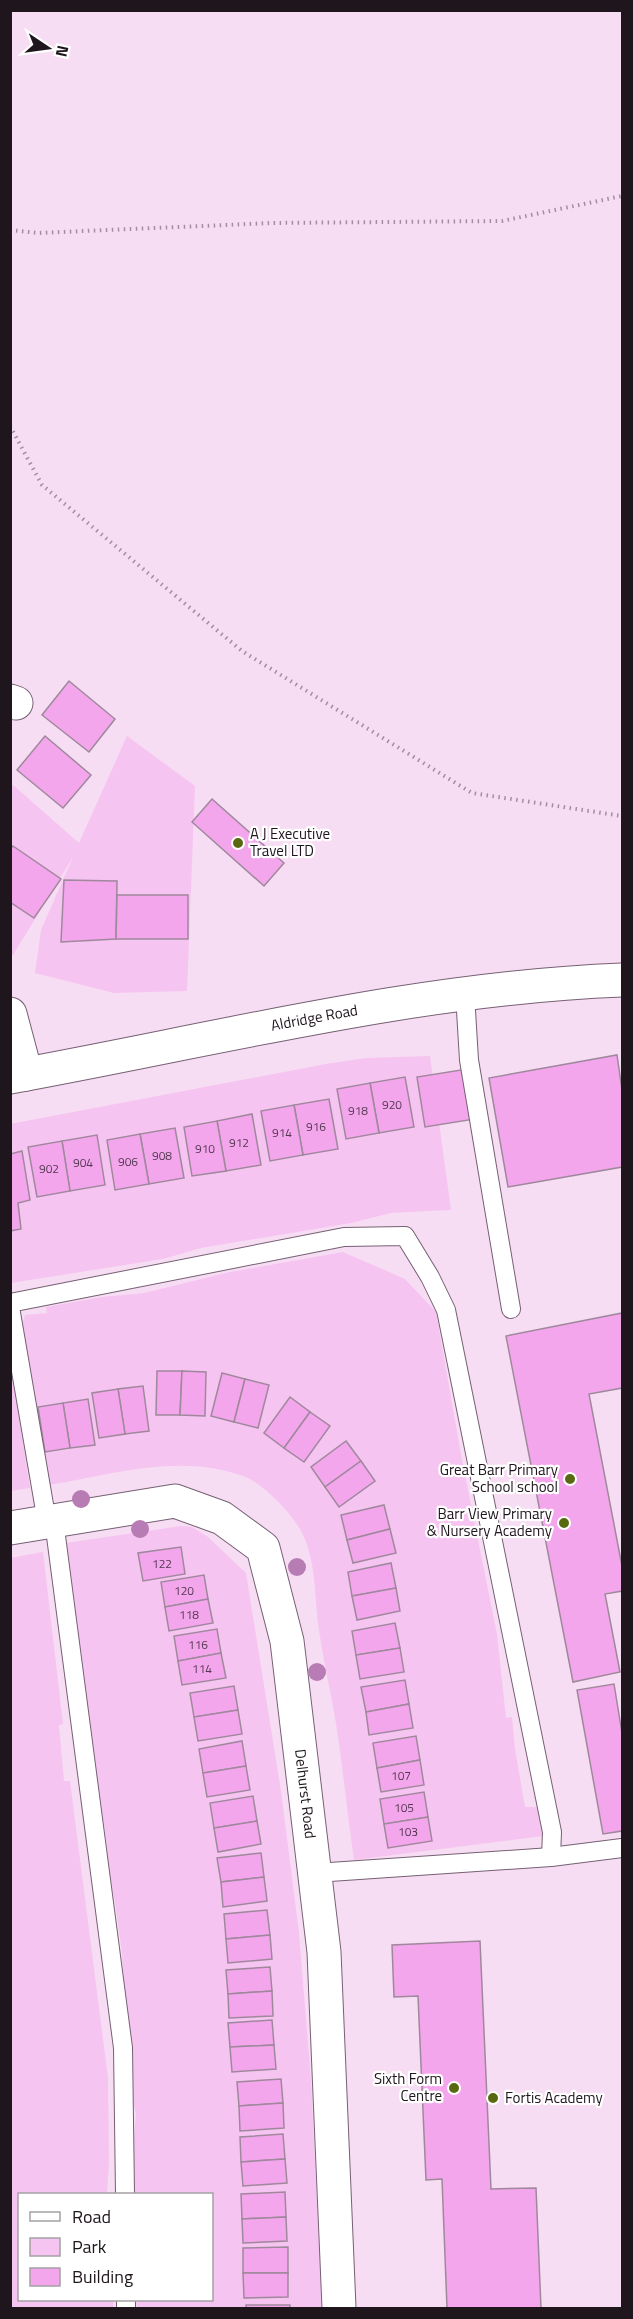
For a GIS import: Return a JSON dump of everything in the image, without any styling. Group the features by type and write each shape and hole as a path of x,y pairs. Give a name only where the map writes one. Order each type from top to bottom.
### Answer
{"street":[{"name":"Aldridge Road","path":"18,1076 384,1004 568,982 622,980"},
{"path":"10,1014 18,1076"},
{"name":"Delhurst Road","path":"10,1528 175,1501 222,1518 263,1548 287,1641 324,1952 339,2308"}],"lane":[{"path":"465,994 469,1060 511,1309"},
{"path":"125,2193 123,2048 50,1521 10,1305 344,1237 405,1236 430,1277 446,1310 552,1832 551,1857"},
{"path":"315,1873 551,1857 622,1848"}],"path":[{"path":"10,230 38,233 271,223 502,221 622,196"},
{"path":"10,426 42,485 242,651 472,793 622,816"}],"green space":[{"path":"127,736 195,786 187,991 114,993 35,973 41,930 73,857 13,955 11,954 10,788 13,785 79,843"},
{"path":"430,1056 451,1210 391,1213 351,1223 201,1248 163,1259 11,1283 10,1124 326,1064 366,1058"},
{"path":"343,1252 405,1279 436,1312 462,1460 497,1634 506,1718 512,1717 525,1807 539,1807 543,1836 354,1860 336,1724 319,1630 310,1554 301,1531 291,1516 259,1485 243,1476 219,1469 195,1466 146,1468 49,1485 21,1327 25,1315 47,1313 46,1307 102,1297 144,1293 230,1272"},
{"path":"11,1363 30,1488 10,1491"},
{"path":"181,1526 192,1527 208,1537 246,1573 281,1791 299,1933 311,2080 322,2308 137,2308 136,2301 213,2301 213,2193 134,2193 133,2145 136,2114 130,2090 122,1953 82,1678 66,1543"},
{"path":"43,1552 63,1724 59,1725 64,1781 70,1781 108,2078 109,2163 107,2193 18,2193 18,2301 113,2301 113,2308 11,2308 10,1558"}],"building":[{"path":"69,681 115,719 89,752 42,715"},
{"path":"45,736 91,775 63,808 17,770"},
{"name":"A J Executive Travel LTD","path":"212,799 284,863 264,886 192,822"},
{"path":"13,846 61,879 34,918 10,902 10,849"},
{"path":"64,880 117,881 116,939 61,942"},
{"path":"117,895 188,895 188,939 116,939"},
{"path":"617,1055 622,1090 622,1167 508,1187 489,1078"},
{"path":"467,1069 475,1119 425,1127 417,1077"},
{"path":"405,1077 414,1127 379,1133 370,1083"},
{"path":"370,1083 379,1133 346,1139 337,1089"},
{"path":"329,1099 338,1149 303,1155 294,1105"},
{"path":"294,1105 303,1155 270,1161 261,1111"},
{"path":"252,1114 261,1165 226,1171 217,1121"},
{"path":"217,1121 226,1171 192,1176 184,1127"},
{"path":"175,1128 184,1178 149,1184 140,1134"},
{"path":"140,1134 149,1184 115,1190 107,1140"},
{"path":"97,1135 105,1185 70,1191 62,1141"},
{"path":"62,1141 70,1191 37,1197 28,1147"},
{"path":"22,1151 30,1200 18,1203 21,1229 10,1231 10,1154"},
{"name":"Great Barr Primary School school","path":"622,1313 622,1388 589,1394 622,1566 622,1591 605,1594 620,1672 573,1682 506,1336"},
{"path":"157,1371 182,1371 180,1415 156,1415"},
{"path":"182,1371 206,1372 205,1416 180,1415"},
{"path":"222,1373 245,1379 234,1422 211,1416"},
{"path":"245,1379 269,1385 258,1428 234,1422"},
{"path":"143,1386 149,1431 125,1434 118,1389"},
{"path":"118,1389 125,1434 99,1438 92,1393"},
{"path":"290,1397 310,1412 284,1448 264,1433"},
{"path":"88,1399 95,1445 70,1448 63,1403"},
{"path":"63,1403 70,1448 45,1452 38,1407"},
{"path":"310,1412 330,1426 304,1462 284,1448"},
{"path":"346,1441 361,1461 325,1487 311,1467"},
{"path":"361,1461 375,1481 339,1507 325,1487"},
{"path":"384,1505 390,1529 347,1540 341,1515"},
{"path":"390,1529 396,1553 353,1563 347,1540"},
{"path":"181,1547 185,1574 143,1581 138,1553"},
{"path":"391,1563 396,1588 352,1596 348,1572"},
{"path":"204,1575 208,1599 165,1607 161,1582"},
{"path":"396,1588 400,1611 357,1620 352,1596"},
{"path":"208,1599 213,1623 169,1631 165,1607"},
{"path":"395,1623 400,1648 356,1655 352,1631"},
{"path":"217,1629 221,1653 178,1661 174,1636"},
{"path":"400,1648 404,1672 360,1679 356,1655"},
{"path":"221,1653 226,1678 182,1685 178,1661"},
{"path":"405,1680 409,1704 366,1712 361,1687"},
{"path":"614,1684 622,1733 622,1831 603,1834 577,1690"},
{"path":"234,1686 238,1710 194,1717 190,1693"},
{"path":"409,1704 413,1728 369,1735 366,1712"},
{"path":"238,1710 242,1734 198,1741 194,1717"},
{"path":"416,1736 420,1760 377,1768 373,1743"},
{"path":"242,1741 246,1766 203,1773 199,1749"},
{"path":"420,1760 424,1785 381,1792 377,1768"},
{"path":"246,1766 250,1790 207,1797 203,1773"},
{"path":"424,1792 428,1817 384,1824 380,1799"},
{"path":"253,1796 257,1821 214,1828 210,1803"},
{"path":"428,1817 432,1841 388,1848 384,1824"},
{"path":"257,1821 261,1844 218,1852 214,1828"},
{"path":"261,1853 264,1877 221,1882 217,1858"},
{"path":"264,1877 267,1901 223,1907 221,1882"},
{"path":"267,1910 270,1935 226,1939 224,1914"},
{"path":"270,1935 272,1959 228,1963 226,1939"},
{"name":"Sixth Form Centre","path":"480,1941 491,2189 536,2188 541,2308 447,2308 442,2179 426,2180 418,1996 394,1997 392,1945"},
{"path":"270,1967 272,1991 228,1994 226,1970"},
{"path":"272,1991 273,2016 229,2018 228,1994"},
{"path":"272,2020 274,2045 230,2047 228,2023"},
{"path":"274,2045 276,2069 232,2072 230,2047"},
{"path":"281,2079 283,2103 239,2106 237,2082"},
{"path":"283,2103 284,2128 240,2131 239,2106"},
{"path":"283,2134 285,2159 241,2162 240,2137"},
{"path":"285,2159 287,2183 243,2186 241,2162"},
{"path":"285,2192 286,2217 242,2219 241,2194"},
{"path":"286,2217 287,2241 243,2243 242,2219"},
{"path":"288,2247 288,2273 243,2273 243,2248"},
{"path":"243,2273 288,2273 288,2297 244,2298"},
{"path":"246,2305 290,2305 290,2308 246,2308"}],"place":[{"name":"A J Executive Travel LTD","path":"238,843"},
{"name":"Great Barr Primary School school","path":"570,1479"},
{"name":"Barr View Primary & Nursery Academy","path":"564,1523"},
{"name":"Sixth Form Centre","path":"454,2088"},
{"name":"Fortis Academy","path":"493,2098"}]}
